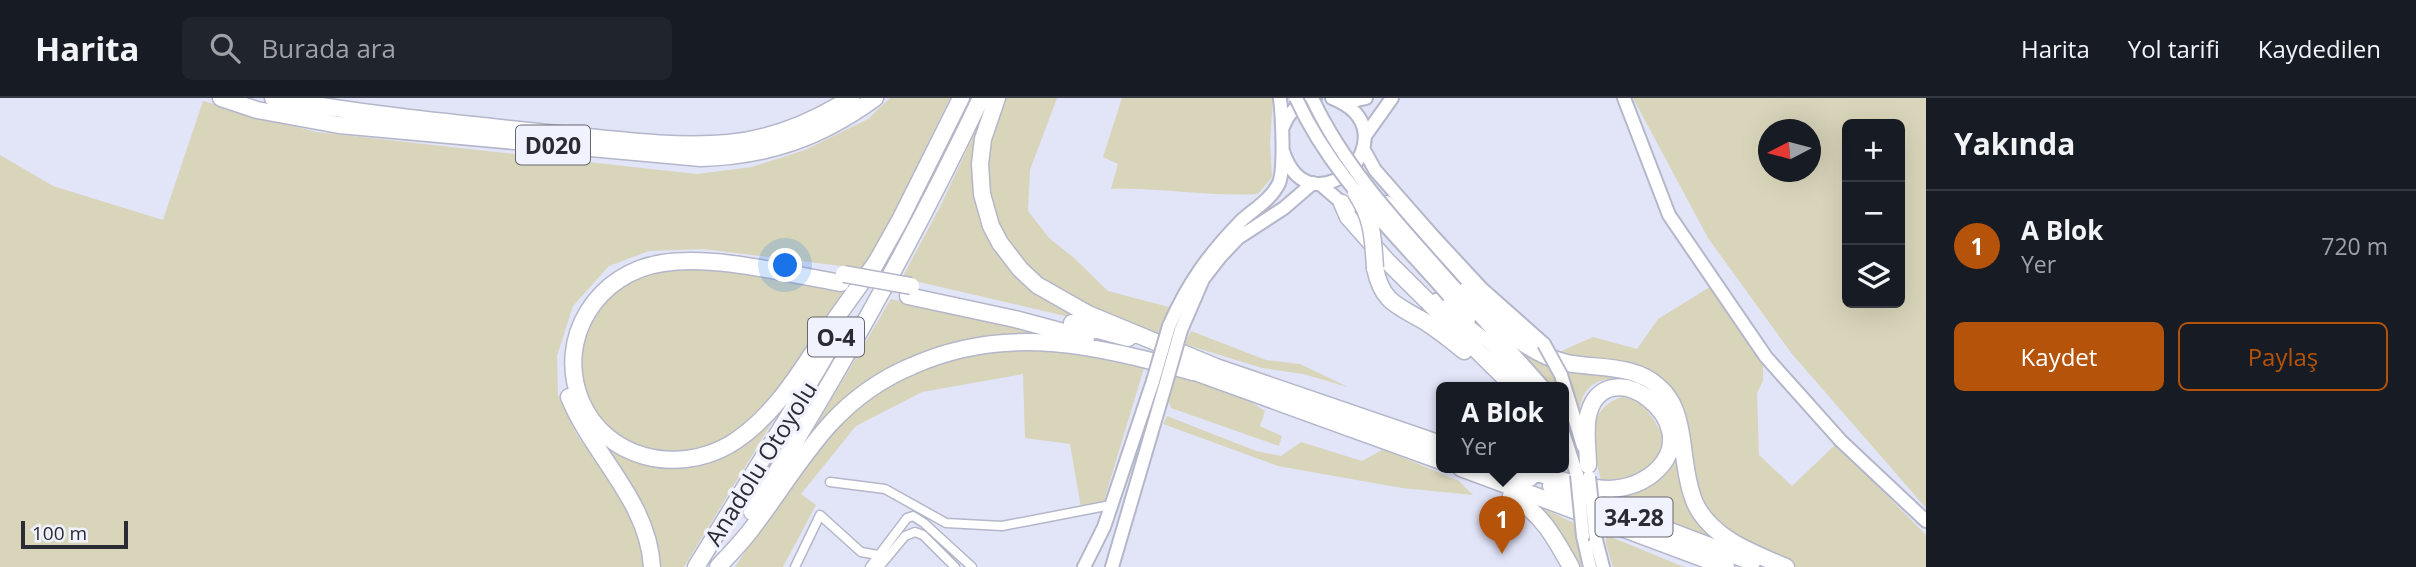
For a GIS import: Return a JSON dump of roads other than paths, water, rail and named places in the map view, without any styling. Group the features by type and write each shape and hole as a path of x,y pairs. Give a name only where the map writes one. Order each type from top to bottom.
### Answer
{"highway":[{"name":"D020","path":"221,98 257,110 339,125 701,158 752,154 781,148 830,127 874,98"},
{"name":"D020","path":"273,98 321,107 468,125 624,140 698,144 727,143 773,135 826,113 851,98"},
{"name":"Anadolu Otoyolu","path":"696,567 817,370 906,208 961,98"},
{"name":"Anadolu Otoyolu","path":"718,567 849,352 915,232 981,98"},
{"path":"997,98 983,139 980,179 991,226 1005,252 1026,276 1059,299 1194,364 1436,459"},
{"path":"1360,186 1372,225 1379,286 1393,305 1450,338 1499,382"},
{"path":"1360,186 1429,245 1456,289 1519,340 1545,356 1566,363 1635,373 1650,379 1662,389 1677,415 1689,486 1700,513 1720,533 1744,549 1786,567"},
{"path":"1342,203 1348,217 1388,262 1509,382"},
{"path":"652,567 648,541 631,499 587,433 569,398 564,358 572,321 580,304 590,290 614,270 628,263 659,253 697,251 727,254 910,291 1150,355 1194,364"},
{"path":"843,278 715,262 684,261 651,265 622,276 596,299 579,330 574,359 581,401 598,427 610,438 622,447 648,458 684,460 728,445 755,426 786,391 877,261"},
{"path":"718,567 752,530 807,452 832,422 881,382 918,363 974,346 1030,341 1066,344 1216,367 1436,442"},
{"path":"1539,473 1608,489 1642,482 1662,465 1671,440 1669,428 1658,407 1640,391 1629,388 1609,389 1601,394 1590,409 1585,472"},
{"path":"1469,473 1518,499 1535,512 1550,530 1568,562"},
{"name":"34-28","path":"1474,473 1726,567"},
{"name":"34-28","path":"1517,473 1765,567"},
{"path":"1632,531 1653,546 1696,567"}],"main road":[{"path":"1112,567 1175,328 1195,274 1242,220 1274,191 1281,174 1280,98"},
{"path":"1296,98 1321,145 1360,186"},
{"path":"1360,186 1333,139 1314,98 1295,108 1287,118 1282,137 1287,161 1294,172 1305,181 1316,184 1355,214 1432,297 1490,343 1526,382"},
{"path":"1338,100 1366,98"},
{"path":"1365,136 1392,98"},
{"path":"1624,98 1669,215 1766,356 1841,441 1926,520"},
{"path":"1175,328 1203,279 1238,239 1316,184 1334,181 1351,171 1364,150 1365,136 1354,111 1338,100"},
{"path":"1364,150 1375,170 1482,289 1544,344 1563,382"},
{"path":"1456,289 1490,343"},
{"path":"1456,289 1539,382"},
{"path":"1084,567 1104,527 1160,382"},
{"path":"1569,397 1585,472 1590,567"},
{"path":"1569,420 1576,431 1585,472"},
{"path":"1569,443 1585,472"},
{"path":"1104,527 1116,524 1121,540"},
{"path":"1589,538 1603,567"}],"street":[{"path":"830,482 885,489 946,523 1002,526 1111,505"},
{"path":"795,567 820,515 861,552 878,555"},
{"path":"870,567 910,516 918,518 972,567"},
{"path":"879,567 890,552 919,527 918,518"},
{"path":"904,523 905,529 923,536 955,567"}],"place":[{"name":"A Blok","path":"1502,554"}]}
